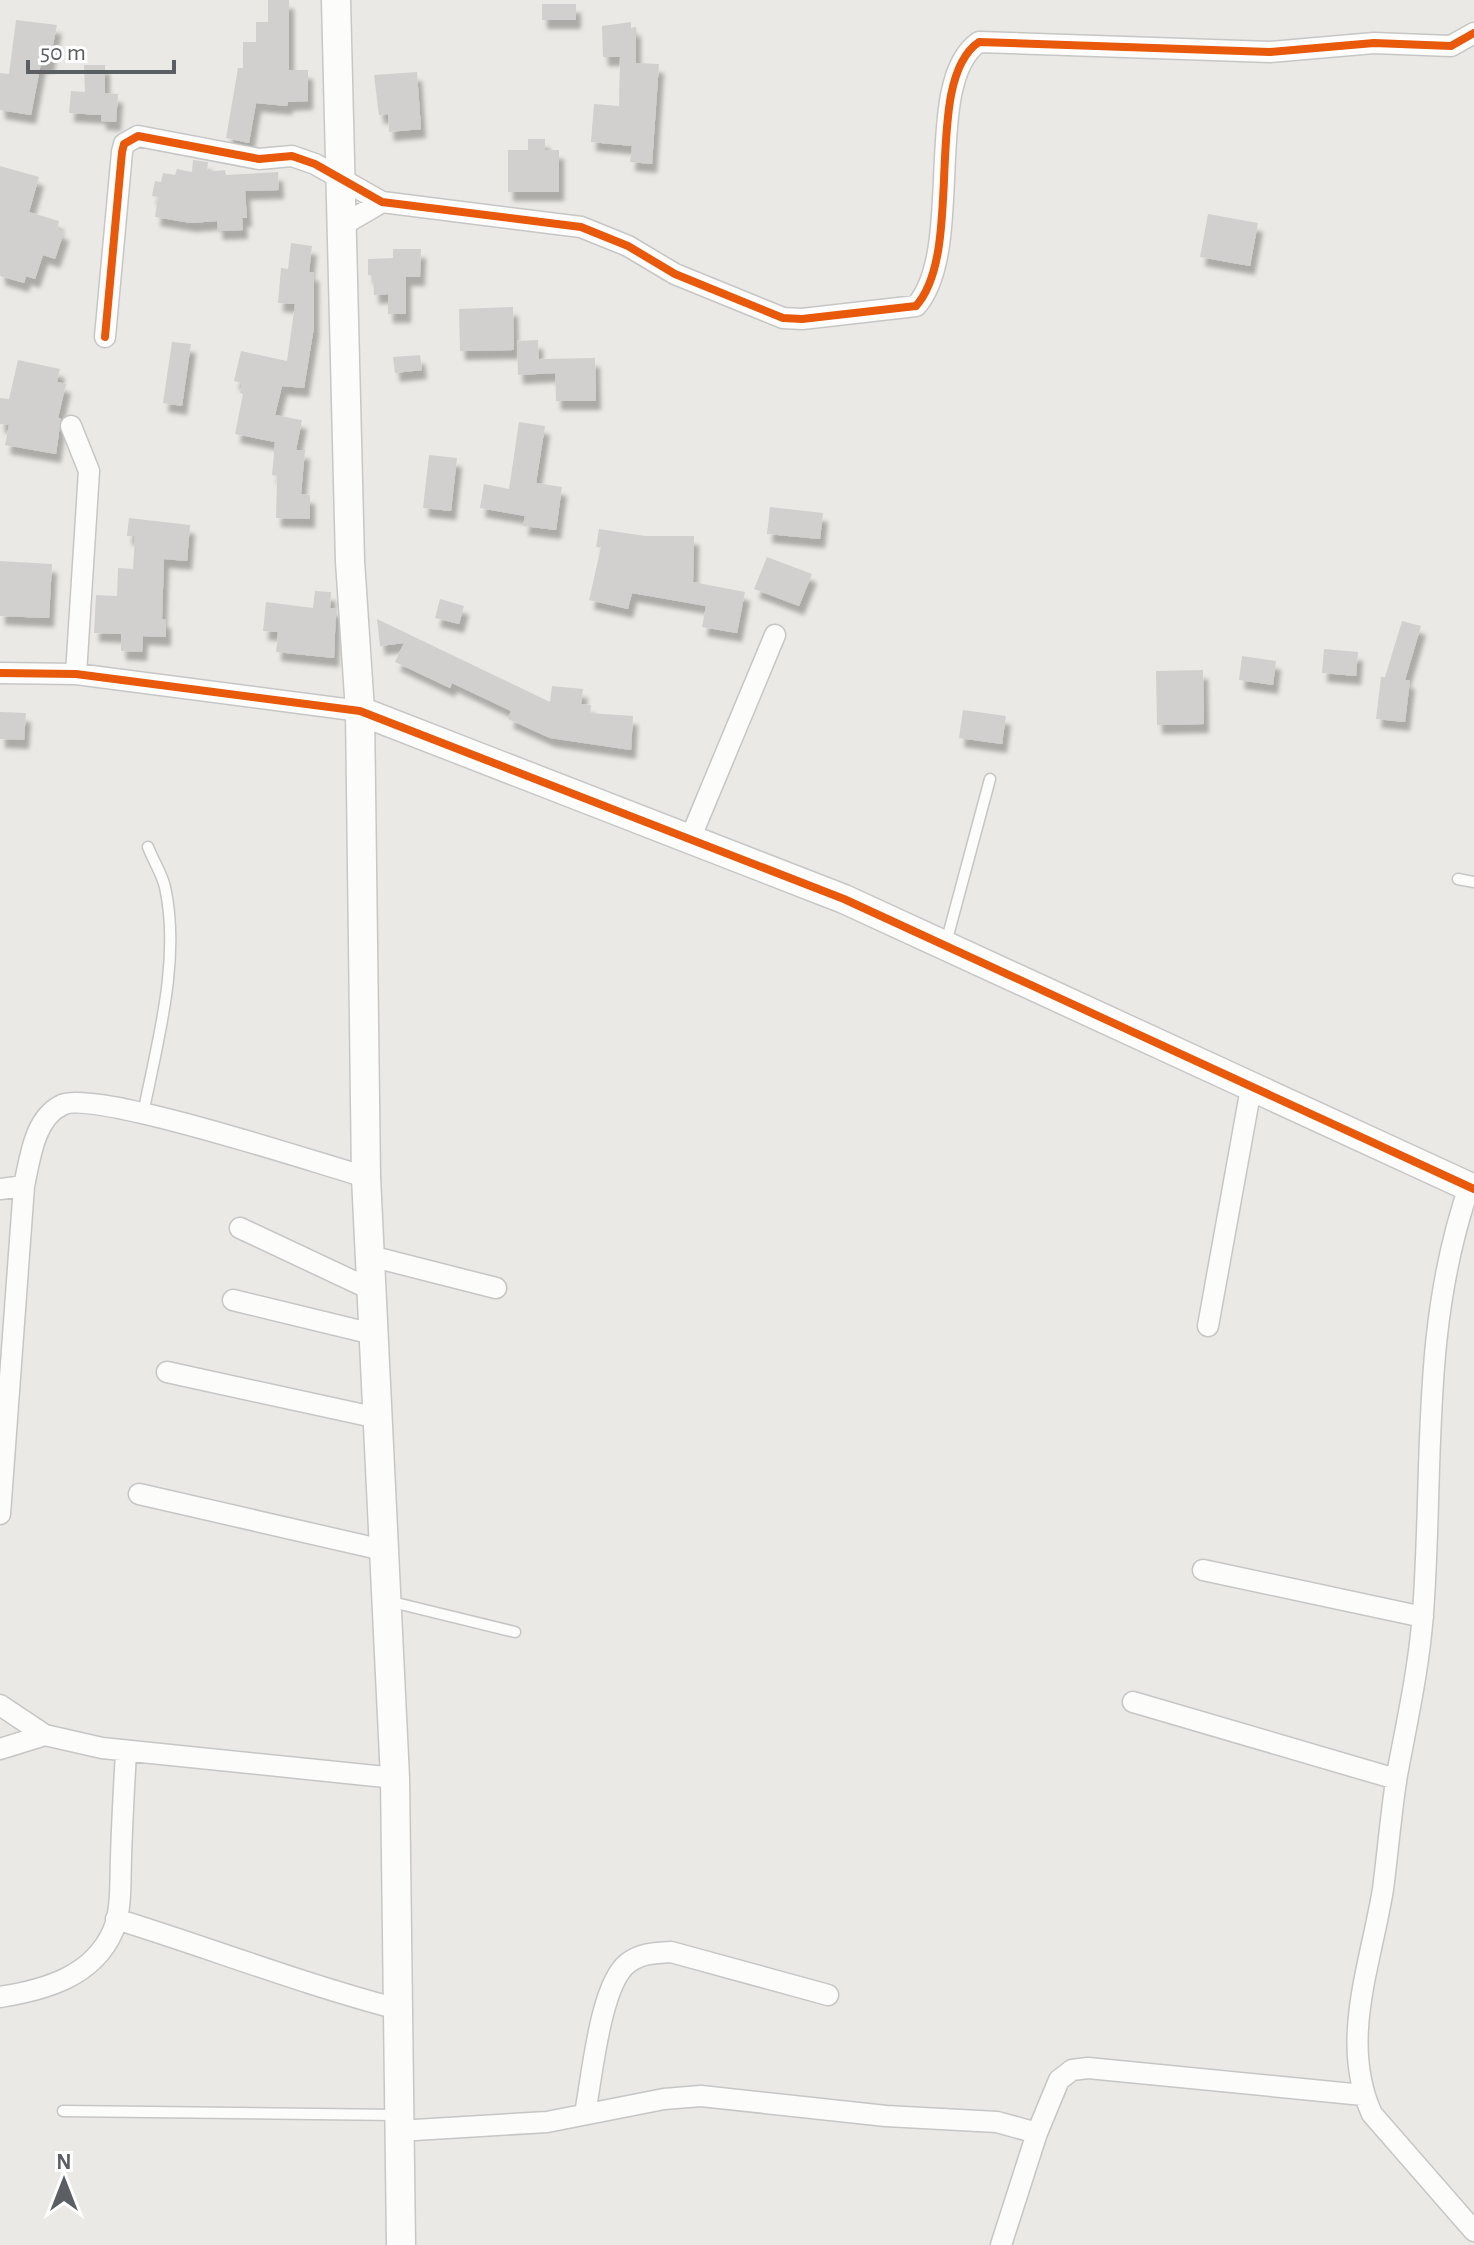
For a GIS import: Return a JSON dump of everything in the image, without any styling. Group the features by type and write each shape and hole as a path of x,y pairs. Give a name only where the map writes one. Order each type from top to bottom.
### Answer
{"main road":[{"path":"336,0 350,561 360,711 366,1177 395,1778 401,2245"},
{"path":"360,711 844,899 1472,1188"}],"street":[{"path":"105,337 122,152 130,139 138,136 259,159 292,156 315,164 382,202 581,227 628,246 675,274 783,318 802,319 916,306 927,294 939,261 944,155 958,73 967,51 979,42 1270,52 1374,43 1451,46 1474,33"},
{"path":"341,226 382,202"},
{"path":"71,426 89,471 76,674"},
{"path":"690,839 775,635"},
{"path":"0,673 76,674 360,711"},
{"path":"1208,1326 1251,1088"},
{"path":"0,1514 9,1307 24,1186 32,1148 43,1123 64,1104 84,1101 239,1138 366,1177"},
{"path":"0,1189 24,1186"},
{"path":"1472,1188 1442,1278 1432,1360 1423,1617 1396,1779 1378,1917 1356,2023 1355,2055 1363,2095 1372,2114 1474,2231"},
{"path":"240,1228 372,1290"},
{"path":"370,1256 496,1288"},
{"path":"233,1300 373,1334"},
{"path":"167,1372 378,1418"},
{"path":"139,1494 383,1550"},
{"path":"1203,1570 1423,1617"},
{"path":"1133,1702 1396,1779"},
{"path":"0,1705 45,1735 126,1752 395,1778"},
{"path":"0,1749 45,1735"},
{"path":"0,1997 45,1990 69,1978 103,1949 116,1919 126,1752"},
{"path":"116,1919 241,1957 331,1991 398,2009"},
{"path":"585,2113 606,2008 617,1975 627,1963 644,1954 671,1952 828,1995"},
{"path":"1001,2245 1037,2133 1064,2074 1088,2068 1363,2095"},
{"path":"398,2123 547,2122 585,2113 701,2096 886,2116 997,2122 1037,2133"}],"lane":[{"path":"945,947 990,779"},
{"path":"143,1114 164,1008 169,928 165,885 148,847"},
{"path":"1458,879 1474,882"},
{"path":"385,1600 515,1632"},
{"path":"63,2111 398,2123"}],"building":[{"path":"268,0 289,0 289,70 308,70 308,101 288,102 287,106 256,103 249,143 226,138 238,68 243,68 243,42 256,42 256,22 268,22"},
{"path":"542,4 576,4 576,20 542,20"},
{"path":"16,20 57,25 49,64 41,63 31,115 0,110 0,73 9,74"},
{"path":"631,22 631,28 636,27 636,63 659,64 652,164 630,162 632,146 591,142 594,104 619,106 620,57 603,57 602,26"},
{"path":"84,65 105,65 105,93 118,94 116,122 101,121 101,115 69,113 71,91 85,92"},
{"path":"417,72 421,129 389,132 388,114 379,115 374,75"},
{"path":"528,139 545,139 545,150 559,150 559,192 508,192 508,150 528,150"},
{"path":"193,160 208,162 207,172 225,170 226,175 278,172 279,190 245,191 247,218 242,218 243,230 218,231 217,221 191,223 155,217 158,197 152,196 155,181 161,182 163,173 175,175 177,169 192,172"},
{"path":"0,166 39,177 29,212 59,221 57,229 64,232 55,259 43,255 35,279 26,276 24,283 0,276"},
{"path":"1208,214 1258,223 1250,266 1200,257"},
{"path":"291,243 312,246 309,272 314,272 314,327 304,388 282,386 275,415 302,420 296,450 305,450 301,494 310,495 310,519 276,518 277,476 272,475 275,442 235,434 243,394 240,393 242,383 234,381 241,351 287,361 295,304 278,303 281,268 288,269"},
{"path":"393,249 421,249 420,277 406,277 406,314 388,314 388,294 374,295 373,275 368,275 368,259 393,258"},
{"path":"513,307 514,350 460,351 459,309"},
{"path":"538,340 539,359 595,358 596,401 556,401 555,373 518,375 517,341"},
{"path":"172,342 191,344 182,406 163,403"},
{"path":"420,355 422,370 395,373 393,357"},
{"path":"18,360 60,369 57,382 66,384 58,418 61,418 56,454 5,445 9,425 0,424 0,398 9,399"},
{"path":"519,422 545,426 536,483 562,487 556,530 523,526 525,516 480,508 484,484 509,489"},
{"path":"429,455 457,458 451,511 423,508"},
{"path":"770,507 823,513 820,539 767,534"},
{"path":"129,518 190,525 187,561 164,559 162,619 166,619 166,637 143,636 142,652 121,651 121,634 94,633 96,595 117,596 118,568 133,569 135,536 127,536"},
{"path":"599,529 645,536 694,536 693,582 745,592 737,633 702,627 706,606 632,593 628,609 589,600 601,547 596,547"},
{"path":"767,557 812,574 799,606 754,589"},
{"path":"0,561 52,564 49,618 0,616"},
{"path":"315,591 331,592 330,608 336,608 334,658 276,652 278,632 263,631 266,602 313,608"},
{"path":"440,599 464,606 459,624 435,618"},
{"path":"377,619 550,702 552,686 583,689 581,704 591,705 590,713 633,716 631,750 550,738 508,719 511,711 452,683 450,688 395,662 404,643 380,646"},
{"path":"1402,621 1421,626 1405,680 1410,680 1405,722 1376,719 1381,677 1385,677"},
{"path":"1324,649 1358,652 1356,676 1322,673"},
{"path":"1242,656 1276,661 1273,685 1239,680"},
{"path":"1203,670 1204,724 1157,725 1156,671"},
{"path":"963,710 1006,716 1002,744 959,738"},
{"path":"0,712 26,713 24,740 0,739"}],"cycle path":[{"path":"105,337 122,152 124,144 138,136 259,159 292,156 315,164 382,202 581,227 628,246 675,274 783,318 802,319 916,306 931,280 939,247 952,92 962,62 979,42 1270,52 1374,43 1451,46 1474,33"},
{"path":"0,673 76,674 360,711 844,899 1474,1189"}]}
